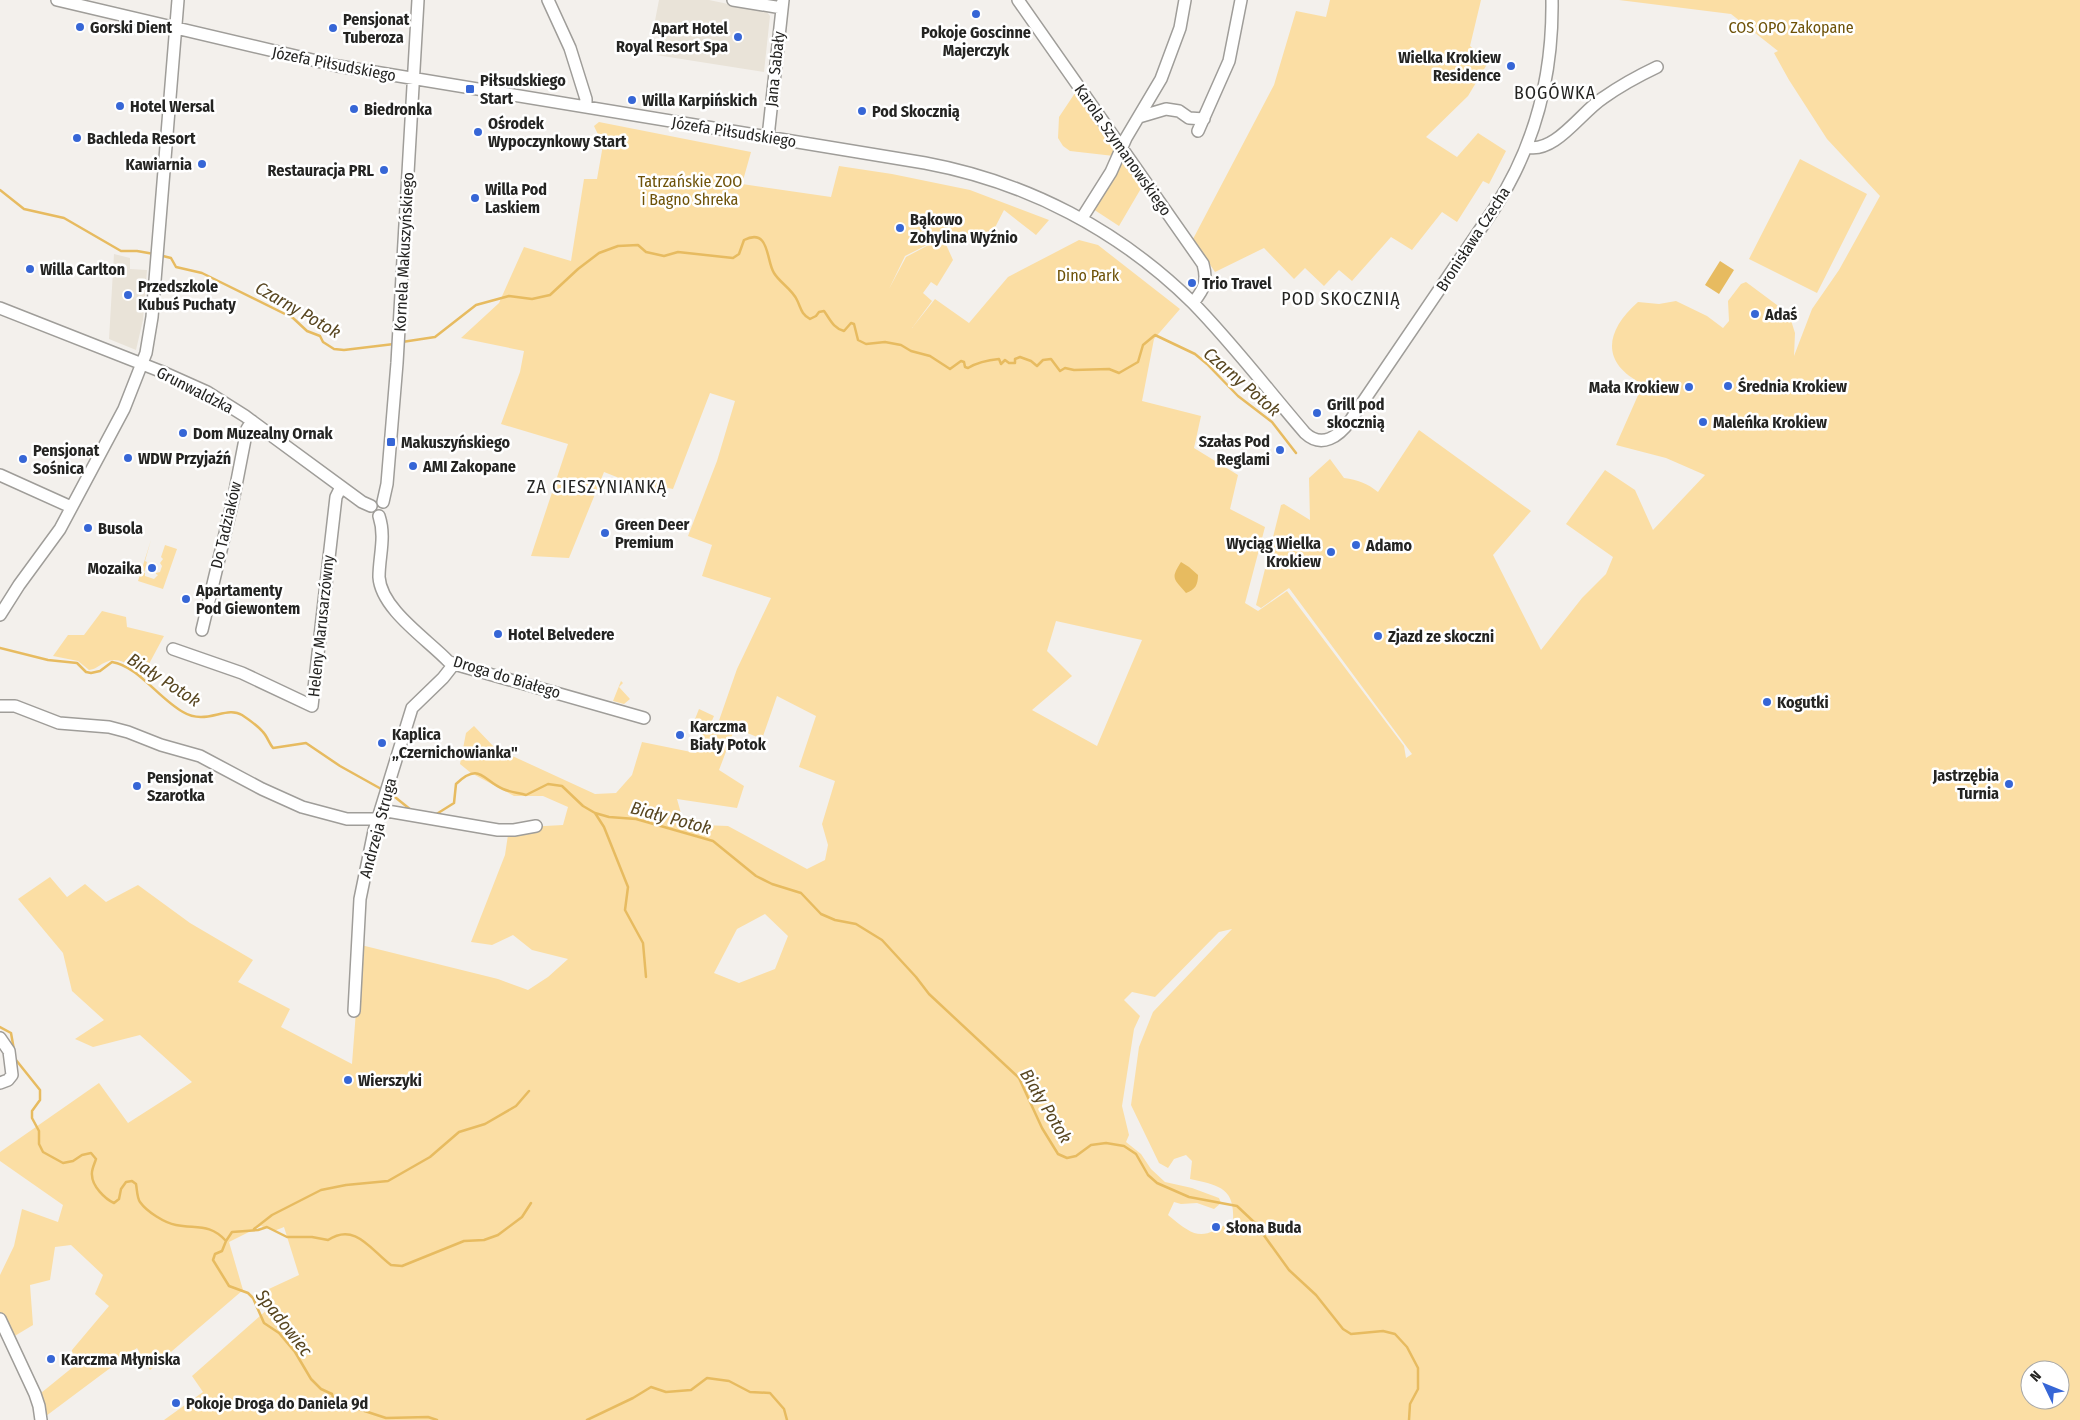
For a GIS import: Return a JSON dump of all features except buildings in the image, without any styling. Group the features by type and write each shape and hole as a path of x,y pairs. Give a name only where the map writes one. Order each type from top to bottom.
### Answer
{"street":[{"name":"Józefa Piłsudskiego","path":"57,0 176,26 274,52 414,80 768,137 964,171 1024,191 1082,218 1146,261 1193,304 1305,433 1320,440"},
{"path":"0,615 60,529 124,409 142,364 150,332 178,0"},
{"name":"Kornela Makuszyńskiego","path":"383,502 387,484 398,343 418,0"},
{"path":"548,0 570,48 586,98 586,107"},
{"path":"733,0 782,4"},
{"name":"Karola Szymanowskiego","path":"1018,0 1203,264 1206,276 1203,289 1193,304"},
{"path":"1082,218 1111,172 1122,148 1161,79 1180,28 1185,0"},
{"path":"1198,131 1229,61 1241,0"},
{"name":"Bronisława Czecha","path":"1320,440 1328,440 1337,436 1350,421 1498,203 1512,178 1527,147 1538,114 1547,75 1552,33 1552,0"},
{"name":"Jana Sabały","path":"768,137 782,4"},
{"path":"1527,147 1535,148 1548,144 1565,132 1601,99 1657,67"},
{"path":"1139,117 1166,108 1179,112 1189,118 1204,119"},
{"name":"Grunwaldzka","path":"0,308 203,390 252,421 362,502 371,506"},
{"name":"Do Tadziaków","path":"202,630 234,496 247,428 252,421"},
{"path":"0,475 71,507"},
{"name":"Heleny Marusarzówny","path":"173,649 242,673 312,706 335,506 337,494 342,487"},
{"path":"376,501 383,502 386,510 379,516 372,513 371,506 376,501"},
{"name":"Droga do Białego","path":"379,516 383,532 379,578 383,594 393,608 454,664 644,718"},
{"name":"Andrzeja Struga","path":"354,1011 361,893 372,838 412,708 443,678 454,664"},
{"path":"0,706 15,706 59,723 109,727 128,732 161,746 200,756 262,789 302,807 347,819 382,810 498,830 520,830 536,826"},
{"path":"0,1038 9,1051 12,1075 8,1080 0,1083"},
{"path":"0,1319 40,1406 41,1420"}],"shaded area":[{"path":"659,0 709,0 767,12 770,16 764,72 656,55 660,33 653,31"},
{"name":"Przedszkole Kubuś Puchaty","path":"114,254 130,258 130,269 147,270 143,320 136,350 109,339"},
{"path":"1720,261 1734,270 1719,294 1705,285"},
{"path":"1181,562 1198,575 1195,587 1186,593 1175,579 1175,572"}],"green space":[{"path":"1330,0 1481,0 1470,46 1489,61 1468,96 1426,137 1457,157 1478,133 1506,151 1489,184 1483,181 1457,222 1442,212 1412,250 1391,237 1352,281 1339,270 1324,286 1305,268 1294,279 1264,248 1215,272 1193,239 1274,85 1296,11 1326,17"},
{"path":"1619,0 2080,0 2080,1420 164,1420 203,1392 192,1376 269,1308 258,1294 299,1275 284,1227 274,1231 261,1226 229,1242 243,1290 150,1370 137,1348 46,1416 41,1393 73,1367 72,1350 109,1306 95,1294 103,1275 71,1245 55,1247 50,1280 30,1285 33,1325 13,1337 0,1313 0,1275 14,1246 22,1209 58,1222 63,1205 0,1161 0,1152 99,1083 128,1123 192,1082 140,1035 93,1047 75,1039 104,1020 72,991 63,953 18,899 50,877 67,897 85,884 106,902 138,885 190,923 253,960 238,982 290,1009 281,1027 352,1064 361,945 498,979 528,990 548,977 568,959 532,950 513,935 492,945 471,942 505,855 509,828 563,825 568,807 543,796 514,796 471,773 460,764 466,733 474,726 495,748 595,794 616,793 632,775 642,742 696,753 704,728 715,732 737,669 771,598 702,576 712,545 688,536 717,461 735,401 710,393 673,489 668,488 665,496 604,472 569,558 531,556 568,444 501,424 520,372 524,351 461,338 499,303 524,247 571,261 584,179 597,179 603,145 594,126 599,122 751,152 742,184 831,197 839,166 892,174 970,190 1049,220 1036,235 1004,210 986,245 941,238 905,256 889,289 906,257 938,240 944,240 953,260 937,286 931,282 923,293 932,301 912,328 935,299 969,323 1008,277 1079,240 1098,245 1180,309 1154,339 1142,401 1201,416 1194,448 1238,475 1230,509 1265,527 1245,603 1258,611 1287,591 1404,746 1406,758 1412,754 1289,588 1261,608 1256,605 1281,505 1284,504 1310,520 1309,478 1330,459 1344,478 1362,482 1378,492 1419,430 1531,511 1493,555 1541,650 1582,598 1606,574 1613,557 1566,524 1605,470 1635,490 1653,530 1705,475 1666,458 1616,445 1643,384 1629,376 1619,366 1614,356 1612,346 1614,335 1627,313 1638,302 1659,304 1676,301 1707,316 1723,328 1729,321 1728,301 1741,284 1746,282 1789,314 1795,333 1794,356 1812,309 1839,270 1880,196 1827,139 1789,80 1774,53 1778,51 1731,14","holes":["1056,621 1142,640 1097,746 1032,710 1072,676 1047,651","777,696 816,716 799,767 835,781 822,824 828,845 825,860 807,869 728,826 702,825 682,817 677,799 737,808 744,786 719,770 735,728 762,739","765,914 788,936 775,969 739,983 714,973 737,929","1232,929 1153,1012 1139,1047 1131,1105 1159,1163 1168,1168 1174,1159 1186,1155 1192,1161 1190,1179 1208,1183 1222,1189 1231,1201 1233,1220 1206,1234 1199,1234 1186,1229 1168,1215 1174,1202 1181,1204 1197,1203 1214,1209 1221,1203 1219,1198 1192,1188 1165,1182 1151,1169 1141,1154 1126,1142 1129,1135 1122,1106 1134,1029 1140,1016 1124,1000 1132,992 1155,997 1219,932"]},
{"path":"1075,93 1078,94 1116,150 1114,156 1070,151 1063,146 1058,138 1059,117"},
{"path":"1124,158 1143,185 1119,226 1093,209 1117,160"},
{"path":"1800,159 1867,194 1817,293 1749,259"},
{"path":"151,540 145,561 147,562 145,576 154,579 158,575 156,573 160,572 162,566 160,563 163,559 161,557 165,545 177,549 163,589 138,581"},
{"path":"102,611 126,617 127,627 164,636 142,677 120,661 110,661 89,670 78,661 53,656 68,635 84,635"},
{"path":"621,681 623,683 619,687 630,699 624,704 613,701"},
{"path":"699,709 714,716 710,725 695,719"}],"waterway":[{"name":"Czarny Potok","path":"0,190 24,209 64,218 121,251 154,254"},
{"name":"Czarny Potok","path":"402,342 435,337 476,305 509,296 532,299 550,295 578,269 599,253 618,246 638,245 646,252 664,256 678,252 733,258 739,254 744,240 752,237 759,238 763,242 771,268 779,280 795,296 807,317 810,319 819,312 824,311 832,323 840,330 844,331 851,323 854,324 858,340 866,344 885,342 901,345 911,351 930,356 950,369 961,361 968,368 995,359 999,359 1001,364 1005,360 1009,363 1015,363 1015,359 1020,357 1031,361 1037,366 1043,360 1051,359 1060,371 1065,368 1074,370 1109,369 1119,373 1138,362 1143,345 1155,335 1195,354 1207,364 1238,396 1272,422 1296,453"},
{"name":"Czarny Potok","path":"159,255 171,258 176,267 202,273 293,318 307,331 320,336 323,342 334,349 344,350 394,344"},
{"name":"Biały Potok","path":"0,648 48,660 77,663 86,672 91,673 100,671 112,662 122,665 140,676 174,706 191,716 200,717 229,712 242,715 266,735 273,748 306,743 340,766 383,790"},
{"name":"Biały Potok","path":"435,815 454,803 456,784 471,774 476,773 496,786 526,795 548,784 562,786 583,806 595,813 609,817 636,819 713,841 756,876 772,884 801,893 821,914 835,920 856,924 882,940 929,994 1019,1078 1042,1128 1058,1154 1067,1158 1076,1156 1091,1145 1106,1143 1124,1146 1136,1154 1148,1175 1157,1183 1189,1197 1237,1206 1255,1223 1289,1270 1316,1295 1343,1329 1351,1334 1383,1331 1395,1334 1407,1347 1418,1368 1418,1389 1410,1404 1409,1420"},
{"name":"Biały Potok","path":"390,793 411,810"},
{"path":"595,813 604,827 628,887 625,910 643,943 646,977"},
{"name":"Spadowiec","path":"0,1027 11,1033 14,1050"},
{"name":"Spadowiec","path":"16,1060 40,1090 40,1100 32,1111 32,1118 39,1131 39,1144 43,1152 63,1163 91,1153 96,1159 92,1173 94,1183 110,1201 114,1203 119,1199 121,1189 126,1182 132,1181 136,1184 140,1202 156,1216 172,1224 208,1229 220,1235 226,1241 222,1251 215,1254 213,1260 229,1286 248,1293 253,1298 264,1323 279,1333 295,1352 311,1379 321,1389 332,1394 334,1401 386,1418 428,1417 437,1420"},
{"path":"254,1229 272,1215 321,1190 346,1185 388,1181 430,1157 459,1132 485,1124 516,1106 529,1091"},
{"path":"226,1241 232,1232 258,1230 267,1227 287,1237 312,1237 328,1240 338,1235 346,1234 362,1240 391,1265 402,1266 464,1241 484,1240 498,1235 522,1217 531,1203"},
{"name":"Spadowiec","path":"587,1420 633,1398 651,1387 666,1392 691,1390 707,1378 729,1381 750,1392 770,1393 784,1409 787,1420"}],"place":[{"name":"Pokoje Goscinne Majerczyk","path":"976,14"},
{"name":"Gorski Dient","path":"80,27"},
{"name":"Pensjonat Tuberoza","path":"333,28"},
{"name":"Apart Hotel Royal Resort Spa","path":"738,37"},
{"name":"Wielka Krokiew Residence","path":"1511,66"},
{"name":"Piłsudskiego Start","path":"470,89"},
{"name":"Willa Karpińskich","path":"632,100"},
{"name":"Hotel Wersal","path":"120,106"},
{"name":"Biedronka","path":"354,109"},
{"name":"Pod Skocznią","path":"862,111"},
{"name":"Ośrodek Wypoczynkowy Start","path":"478,132"},
{"name":"Bachleda Resort","path":"77,138"},
{"name":"Kawiarnia","path":"202,164"},
{"name":"Restauracja PRL","path":"384,170"},
{"name":"Willa Pod Laskiem","path":"475,198"},
{"name":"Bąkowo Zohylina Wyźnio","path":"900,228"},
{"name":"Willa Carlton","path":"30,269"},
{"name":"Trio Travel","path":"1192,283"},
{"name":"Przedszkole Kubuś Puchaty","path":"128,295"},
{"name":"Adaś","path":"1755,314"},
{"name":"Średnia Krokiew","path":"1728,386"},
{"name":"Mała Krokiew","path":"1689,387"},
{"name":"Grill pod skocznią","path":"1317,413"},
{"name":"Maleńka Krokiew","path":"1703,422"},
{"name":"Dom Muzealny Ornak","path":"183,433"},
{"name":"Makuszyńskiego","path":"391,442"},
{"name":"Szałas Pod Reglami","path":"1280,450"},
{"name":"WDW Przyjaźń","path":"128,458"},
{"name":"Pensjonat Sośnica","path":"23,459"},
{"name":"AMI Zakopane","path":"413,466"},
{"name":"Busola","path":"88,528"},
{"name":"Green Deer Premium","path":"605,533"},
{"name":"Adamo","path":"1356,545"},
{"name":"Wyciąg Wielka Krokiew","path":"1331,552"},
{"name":"Mozaika","path":"152,568"},
{"name":"Apartamenty Pod Giewontem","path":"186,599"},
{"name":"Hotel Belvedere","path":"498,634"},
{"name":"Zjazd ze skoczni","path":"1378,636"},
{"name":"Kogutki","path":"1767,702"},
{"name":"Karczma Biały Potok","path":"680,735"},
{"name":"Kaplica „Czernichowianka\"","path":"382,743"},
{"name":"Jastrzębia Turnia","path":"2009,784"},
{"name":"Pensjonat Szarotka","path":"137,786"},
{"name":"Wierszyki","path":"348,1080"},
{"name":"Słona Buda","path":"1216,1227"},
{"name":"Karczma Młyniska","path":"51,1359"},
{"name":"Pokoje Droga do Daniela 9d","path":"176,1403"}],"district":[{"name":"BOGÓWKA","path":"1555,93"},
{"name":"POD SKOCZNIĄ","path":"1341,299"},
{"name":"ZA CIESZYNIANKĄ","path":"597,487"}],"park label":[{"name":"COS OPO Zakopane","path":"1791,27"},
{"name":"Tatrzańskie ZOO i Bagno Shreka","path":"690,190"},
{"name":"Dino Park","path":"1088,275"}]}
